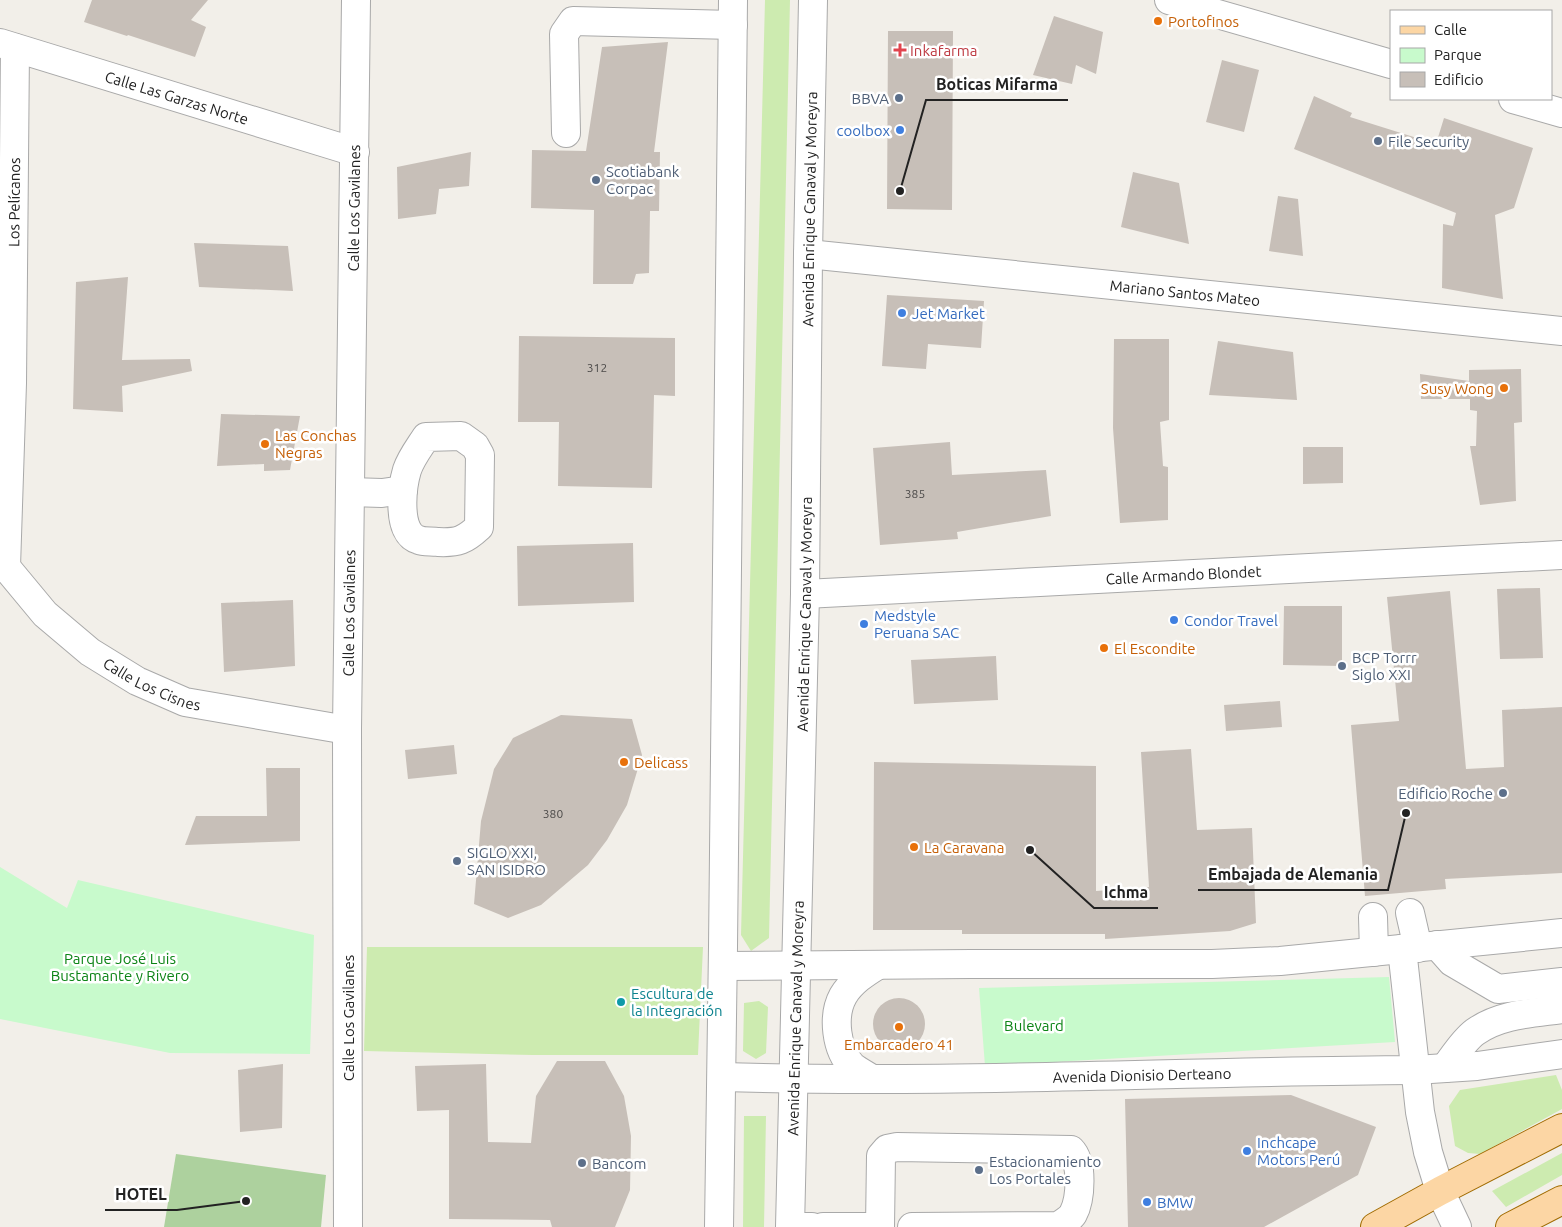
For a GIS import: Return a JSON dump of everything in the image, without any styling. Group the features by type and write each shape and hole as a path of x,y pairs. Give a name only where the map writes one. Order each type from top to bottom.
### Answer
{"main road":[{"path":"1375,1227 1440,1190 1562,1128"},
{"path":"1510,1227 1562,1200"}],"street":[{"name":"Calle Los Gavilanes","path":"348,1227 347,730 356,0"},
{"name":"Avenida Enrique Canaval y Moreyra","path":"790,1227 806,594 808,254 813,0"},
{"path":"1169,0 1390,64"},
{"path":"566,133 564,34 573,22 733,12 719,1227"},
{"name":"Calle Las Garzas Norte","path":"8,45 355,152"},
{"name":"Los Pelícanos","path":"3,562 8,45"},
{"path":"1516,100 1562,113"},
{"name":"Mariano Santos Mateo","path":"808,254 1562,331"},
{"path":"350,492 382,493 403,490"},
{"name":"Calle Armando Blondet","path":"806,594 1562,555"},
{"name":"Calle Los Cisnes","path":"3,562 45,614 90,652 136,681 185,702 347,730"},
{"path":"1410,913 1419,947 1415,1070 1420,1112 1428,1152 1440,1190 1457,1227"},
{"path":"1372,917 1374,952"},
{"path":"723,966 1212,964 1374,952 1562,933"},
{"path":"1419,947 1452,962 1498,989 1562,982"},
{"path":"872,1079 852,1065 839,1044 836,1020 843,997 858,978 878,965"},
{"path":"1445,1068 1475,1032 1502,1018 1562,1009"},
{"name":"Avenida Dionisio Derteano","path":"722,1076 974,1079 1415,1070 1478,1066 1562,1054"},
{"path":"880,1227 881,1156 887,1149 897,1147 1071,1150 1076,1155 1079,1198 1072,1216 1058,1226 912,1227"},
{"path":"790,1227 812,1227"},
{"path":"823,1227 872,1227"}],"green space":[{"path":"765,0 790,0 769,938 751,951 741,935"},
{"name":"Parque José Luis Bustamante y Rivero","path":"0,867 67,908 78,880 314,935 310,1054 170,1053 0,1019"},
{"path":"367,947 703,947 698,1055 533,1055 364,1051"},
{"name":"Bulevard","path":"1389,977 1395,1042 985,1066 979,988"},
{"path":"759,1001 768,1007 766,1053 756,1059 743,1051 744,1003"},
{"path":"1556,1075 1562,1090 1562,1109 1480,1154 1468,1153 1455,1146 1449,1106 1460,1090"},
{"path":"744,1116 766,1116 764,1227 743,1227"},
{"path":"1562,1153 1562,1175 1506,1207 1492,1191"},
{"path":"176,1154 326,1175 321,1227 164,1227"}],"building":[{"path":"92,0 208,0 191,20 206,27 195,57 84,22"},
{"path":"1054,16 1103,32 1096,74 1076,65 1072,84 1033,75"},
{"path":"888,31 953,31 952,210 887,209"},
{"path":"668,42 654,152 660,152 659,211 650,211 649,273 636,274 633,284 593,284 594,210 531,208 532,150 586,151 602,47"},
{"path":"1222,60 1259,70 1244,132 1206,122"},
{"path":"1314,96 1352,113 1350,117 1436,144 1444,118 1533,148 1514,208 1495,215 1503,299 1442,288 1443,224 1453,226 1456,213 1294,149"},
{"path":"471,152 469,186 439,189 436,214 398,219 397,167"},
{"path":"1133,172 1179,183 1189,244 1121,227"},
{"path":"1278,196 1298,199 1303,256 1269,251"},
{"path":"194,243 288,246 293,291 199,287"},
{"path":"128,277 122,360 190,359 192,371 122,386 123,412 73,409 76,282"},
{"path":"887,295 984,301 981,348 928,344 926,369 882,366"},
{"path":"519,336 675,338 675,396 654,395 652,488 558,486 559,422 518,422"},
{"path":"1114,339 1169,339 1169,420 1160,422 1163,466 1168,467 1168,520 1120,523 1113,428"},
{"path":"1218,341 1293,352 1297,400 1209,395"},
{"path":"1521,369 1522,422 1514,423 1516,501 1480,505 1470,446 1476,446 1477,411 1470,410 1470,399 1421,399 1420,374 1469,381 1469,370"},
{"path":"221,414 300,416 290,470 264,471 264,464 217,466"},
{"path":"950,442 952,475 1046,470 1051,516 957,532 958,539 880,545 873,448"},
{"path":"1303,447 1343,447 1343,483 1303,484"},
{"path":"633,543 634,602 518,606 517,546"},
{"path":"1540,588 1543,658 1500,659 1497,589"},
{"path":"1450,591 1466,769 1504,767 1502,710 1562,707 1562,873 1445,879 1446,889 1365,896 1351,725 1399,721 1387,597"},
{"path":"293,600 295,666 224,672 221,603"},
{"path":"1284,606 1342,606 1342,666 1283,665"},
{"path":"996,656 998,700 914,704 911,660"},
{"path":"1280,701 1282,727 1226,731 1224,705"},
{"path":"561,715 632,719 642,755 627,805 607,840 588,865 541,905 508,918 474,904 481,821 494,769 513,738"},
{"path":"454,745 457,774 408,779 405,750"},
{"path":"1191,749 1197,830 1252,828 1256,923 1230,931 1105,939 1105,934 962,934 962,930 873,930 874,762 1096,766 1096,891 1149,887 1141,752"},
{"path":"266,768 300,768 300,841 185,845 196,816 267,816"},
{"name":"Embarcadero 41","path":"894,998 904,998 918,1005 925,1019 925,1029 918,1043 904,1050 894,1050 884,1046 877,1039 873,1029 873,1019 877,1009 884,1002"},
{"path":"557,1061 605,1061 624,1096 631,1136 630,1190 615,1227 552,1227 550,1220 449,1219 449,1110 417,1111 415,1066 486,1064 488,1142 531,1143 536,1096"},
{"path":"283,1064 282,1128 240,1132 238,1070"},
{"name":"Inchcape Motors Perú","path":"1291,1095 1376,1127 1358,1175 1264,1227 1128,1227 1125,1099"}],"place":[{"name":"Portofinos","path":"1158,21"},
{"name":"Inkafarma","path":"900,50"},
{"name":"BBVA","path":"899,98"},
{"name":"coolbox","path":"900,130"},
{"name":"File Security","path":"1378,141"},
{"name":"Scotiabank Corpac","path":"596,180"},
{"name":"Boticas Mifarma","path":"900,191"},
{"name":"Jet Market","path":"902,313"},
{"name":"Susy Wong","path":"1504,388"},
{"name":"Las Conchas Negras","path":"265,444"},
{"name":"Condor Travel","path":"1174,620"},
{"name":"Medstyle Peruana SAC","path":"864,624"},
{"name":"El Escondite","path":"1104,648"},
{"name":"BCP Torrr Siglo XXI","path":"1342,666"},
{"name":"Delicass","path":"624,762"},
{"name":"Edificio Roche","path":"1503,793"},
{"name":"Embajada de Alemania","path":"1406,813"},
{"name":"La Caravana","path":"914,847"},
{"name":"Ichma","path":"1030,850"},
{"name":"SIGLO XXI, SAN ISIDRO","path":"457,861"},
{"name":"Escultura de la Integración","path":"621,1002"},
{"name":"Embarcadero 41","path":"899,1027"},
{"name":"Inchcape Motors Perú","path":"1247,1151"},
{"name":"Bancom","path":"582,1163"},
{"name":"Estacionamiento Los Portales","path":"979,1170"},
{"name":"HOTEL","path":"246,1201"},
{"name":"BMW","path":"1147,1202"}]}
